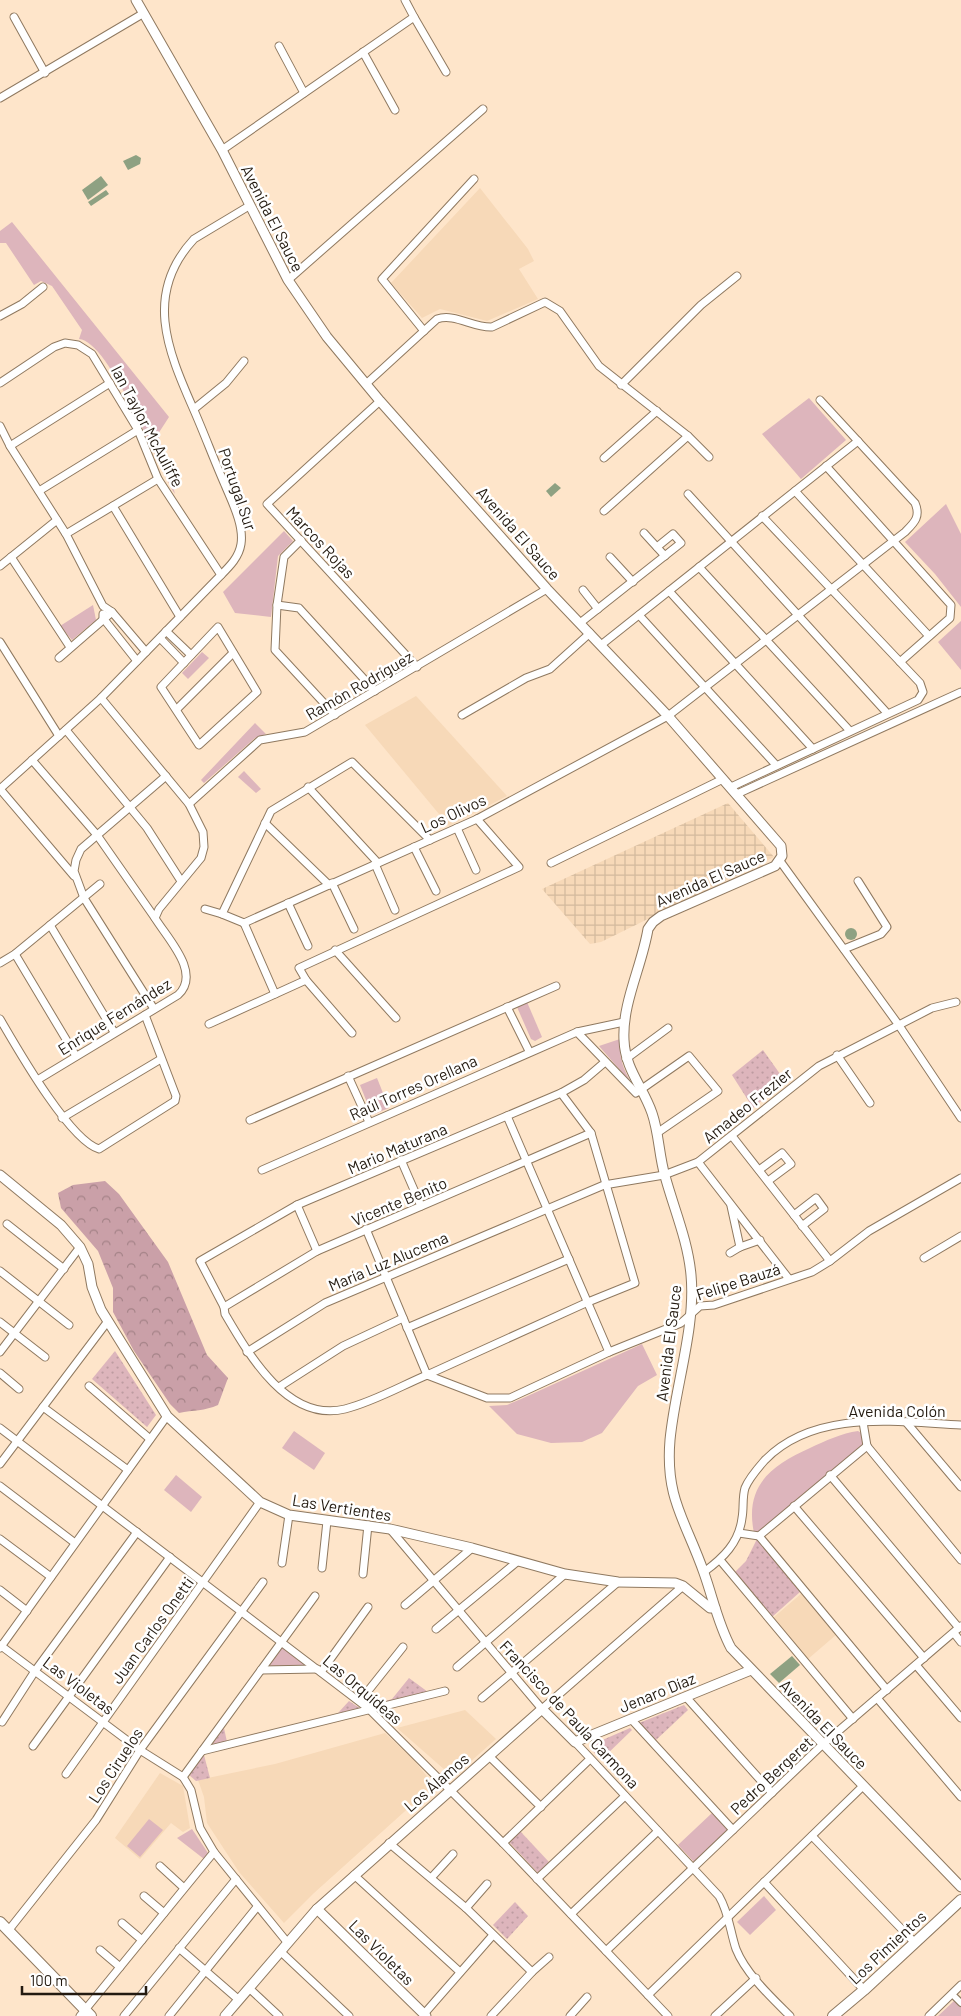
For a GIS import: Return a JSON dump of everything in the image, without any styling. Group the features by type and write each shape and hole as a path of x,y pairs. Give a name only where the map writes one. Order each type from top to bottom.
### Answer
{"main road":[{"name":"Los Pimientos","path":"832,2016 864,1990 961,1900"},
{"path":"0,1922 85,2014"}],"street":[{"name":"Avenida El Sauce","path":"136,0 222,150 288,280 327,337 380,401 547,589 668,716 780,842 782,853 780,861 775,866 661,916 652,922 648,929 624,1022 626,1059 651,1111 664,1175 689,1260 692,1289 691,1312 670,1439 669,1476 673,1497 704,1572 715,1608 731,1648 822,1745 961,1887"},
{"path":"405,0 446,72"},
{"path":"0,98 144,13"},
{"path":"14,17 45,73"},
{"path":"222,150 414,17"},
{"path":"278,46 304,92"},
{"path":"363,52 395,110"},
{"path":"288,280 483,109"},
{"path":"424,331 382,279 474,179"},
{"name":"Portugal Sur","path":"0,789 101,698 221,575 238,555 241,544 241,532 231,500 194,409 177,374 164,321 167,284 178,260 194,239 249,206"},
{"path":"621,385 701,305 737,276"},
{"path":"0,316 22,304 43,287"},
{"path":"366,384 437,319 447,317 483,327 492,327 544,302 560,311 599,366 688,436 709,457"},
{"name":"Ian Taylor McAuliffe","path":"0,383 54,347 65,343 78,345 92,354 138,430 158,479 221,575"},
{"path":"194,409 226,384 244,361"},
{"path":"10,446 110,383"},
{"path":"601,645 858,441 820,400"},
{"name":"Marcos Rojas","path":"380,401 266,504 417,667"},
{"path":"604,458 657,411"},
{"path":"0,426 10,446 66,534 104,606 112,612 146,652"},
{"path":"39,491 138,430"},
{"path":"604,511 688,436"},
{"name":"Los Olivos","path":"244,923 477,819 668,716 735,664 914,523 917,517 917,507 858,441"},
{"path":"826,466 950,602 952,608 950,618 900,662"},
{"path":"66,534 158,479"},
{"path":"795,491 929,636"},
{"path":"688,494 888,713"},
{"path":"113,506 180,617"},
{"path":"734,791 776,765 918,700 923,692 922,686 762,516"},
{"path":"0,566 57,520"},
{"path":"644,532 665,556"},
{"path":"580,623 681,543 673,534 657,547"},
{"path":"301,540 284,557 277,605 275,650 335,715"},
{"path":"11,557 70,647"},
{"path":"610,557 633,582"},
{"path":"699,567 850,731"},
{"name":"Ramón Rodríguez","path":"189,804 260,740 305,732 547,589"},
{"path":"582,590 598,609"},
{"path":"669,591 813,749"},
{"path":"277,605 300,608 375,691"},
{"path":"104,606 102,618 137,661"},
{"path":"59,658 102,618 112,612"},
{"path":"639,615 776,765"},
{"path":"218,627 233,653 257,692 199,745 162,686 218,627"},
{"path":"166,631 191,655"},
{"path":"462,715 526,678 550,669 590,633"},
{"path":"160,638 184,663"},
{"path":"0,642 59,736"},
{"path":"177,709 233,653"},
{"path":"734,791 961,692"},
{"path":"101,698 189,804 202,827 204,847 197,863 158,909 154,918"},
{"path":"66,730 147,828 181,881"},
{"path":"32,760 97,835 154,918"},
{"path":"222,914 271,811 352,762 430,840"},
{"path":"75,878 74,866 78,854 97,835 166,776"},
{"path":"551,862 723,779"},
{"path":"308,787 377,864 395,910"},
{"path":"0,789 75,878 84,898 154,1009"},
{"path":"352,1033 306,980 299,968 519,867 477,819"},
{"path":"264,823 330,884 354,929"},
{"path":"457,828 476,870"},
{"path":"414,847 436,891"},
{"path":"780,861 898,1024 961,1118"},
{"path":"844,949 880,934 887,927 858,881"},
{"path":"0,963 15,954 100,884"},
{"path":"288,903 308,946"},
{"path":"205,909 244,923 276,994"},
{"name":"Enrique Fernández","path":"39,1079 181,992 188,976 186,967 154,918"},
{"path":"50,926 114,1032"},
{"path":"336,950 396,1018"},
{"path":"15,954 76,1056"},
{"path":"209,1024 306,980"},
{"path":"250,1120 556,986"},
{"name":"Amadeo Frezier","path":"548,1210 604,1185 664,1175 698,1162 819,1066 837,1055 932,1008 956,1002"},
{"path":"507,1007 529,1051"},
{"path":"0,1019 62,1118 91,1147 98,1149 174,1101 176,1096 145,1014"},
{"name":"Raúl Torres Orellana","path":"262,1170 529,1051 577,1032 624,1022"},
{"path":"626,1059 668,1028"},
{"path":"577,1032 636,1093 689,1056 718,1091 656,1133"},
{"path":"837,1055 870,1103"},
{"path":"62,1118 162,1058"},
{"name":"Mario Maturana","path":"224,1307 200,1260 297,1205 561,1093 584,1080 605,1062"},
{"path":"348,1076 370,1122"},
{"path":"224,1307 225,1314 247,1352 279,1387 304,1405 317,1410 330,1411 356,1405 635,1283 604,1185 591,1133 561,1093"},
{"path":"507,1116 609,1352"},
{"name":"Vicente Benito","path":"224,1307 317,1250 591,1133"},
{"path":"732,1136 830,1261"},
{"path":"759,1170 782,1153 791,1164 768,1181"},
{"path":"402,1160 421,1206"},
{"path":"698,1162 789,1279"},
{"name":"Las Vertientes","path":"0,1174 61,1226 80,1247 88,1264 92,1286 101,1310 168,1416 260,1502 289,1515 390,1529 472,1548 565,1574 618,1582 675,1583 683,1586"},
{"name":"Felipe Bauzá","path":"427,1375 487,1398 504,1399 515,1396 609,1352 681,1323 691,1312 700,1306 714,1305 812,1272 830,1261 869,1231 961,1178"},
{"path":"794,1215 816,1198 824,1209 802,1226"},
{"path":"731,1203 740,1247"},
{"path":"297,1205 317,1250"},
{"name":"María Luz Alucema","path":"247,1352 325,1302 548,1210"},
{"path":"7,1224 64,1269"},
{"path":"366,1229 427,1375"},
{"path":"924,1258 961,1236"},
{"path":"730,1253 740,1247 760,1240"},
{"path":"0,1352 80,1247"},
{"path":"408,1328 569,1259"},
{"path":"0,1271 69,1325"},
{"path":"279,1387 343,1346 403,1318"},
{"path":"0,1464 108,1321"},
{"path":"0,1322 45,1357"},
{"path":"0,1373 19,1389"},
{"path":"89,1386 150,1439"},
{"path":"43,1407 128,1470"},
{"path":"1,1646 168,1416"},
{"path":"863,1422 867,1446 961,1560"},
{"path":"906,1422 961,1487"},
{"name":"Avenida Colón","path":"704,1572 720,1560 731,1548 739,1533 746,1487 757,1470 771,1454 790,1441 838,1424 906,1422 961,1425"},
{"name":"Las Orquídeas","path":"0,1428 360,1701 503,1843 668,2016"},
{"path":"760,1536 830,1475 867,1446"},
{"path":"830,1475 958,1629 961,1642"},
{"path":"0,1486 76,1543"},
{"name":"Juan Carlos Onetti","path":"66,1774 260,1502"},
{"path":"794,1506 924,1658"},
{"path":"282,1563 289,1515"},
{"path":"322,1568 327,1521"},
{"path":"363,1574 368,1525"},
{"name":"Francisco de Paula Carmona","path":"390,1529 542,1709 719,1896 728,1917 736,1948 756,1978 790,2016"},
{"path":"2,1722 35,1671 137,1532"},
{"path":"739,1533 760,1536 887,1690"},
{"path":"0,1539 51,1577"},
{"path":"405,1605 432,1580 472,1548"},
{"path":"33,1746 170,1557"},
{"path":"720,1560 852,1719"},
{"path":"436,1629 518,1561"},
{"path":"457,1667 565,1574"},
{"name":"Los Ciruelos","path":"8,1931 96,1820 140,1750 263,1582"},
{"path":"482,1698 618,1582"},
{"path":"683,1586 710,1608 715,1608"},
{"name":"Los Álamos","path":"225,2016 317,1909 449,1790 683,1586"},
{"path":"0,1590 27,1611"},
{"path":"288,1942 214,1852 200,1828 191,1790 183,1778 315,1596"},
{"path":"261,1670 319,1670 368,1607"},
{"name":"Pedro Bergeret","path":"606,1951 822,1745 958,1629"},
{"name":"Las Violetas","path":"1,1646 140,1750 183,1778"},
{"path":"360,1701 403,1646"},
{"path":"916,1665 961,1718"},
{"name":"Jenaro Díaz","path":"575,1742 751,1670"},
{"path":"202,1751 445,1691"},
{"path":"686,1697 772,1793"},
{"path":"877,1698 961,1796"},
{"path":"631,1719 733,1830"},
{"path":"489,1756 541,1807"},
{"path":"503,1843 590,1759"},
{"path":"648,1995 863,1786"},
{"path":"536,1878 625,1796"},
{"path":"571,1914 658,1831"},
{"path":"812,1836 915,1943"},
{"path":"390,1843 466,1908 532,1972"},
{"path":"85,2014 120,1967 214,1852"},
{"path":"430,1878 453,1854"},
{"path":"160,1866 184,1888"},
{"path":"354,1875 460,1972"},
{"path":"124,2016 236,1879"},
{"path":"764,1882 864,1990"},
{"path":"466,1908 487,1884"},
{"path":"144,1896 164,1913"},
{"path":"169,2016 257,1906"},
{"name":"Las Violetas","path":"317,1909 425,2015"},
{"path":"122,1923 142,1940"},
{"path":"425,2015 493,1935"},
{"path":"179,1948 239,2000"},
{"path":"100,1950 120,1967"},
{"path":"280,1952 350,2016"},
{"path":"491,2016 532,1972 549,1957"},
{"path":"715,2016 756,1978"},
{"path":"929,2016 961,1986"},
{"path":"249,1988 279,2016"},
{"path":"952,1994 961,2003"},
{"path":"573,2015 587,1997"}],"shaded area":[{"path":"136,155 141,158 140,164 128,170 123,161"},
{"path":"101,176 108,185 88,200 82,190"},
{"path":"480,188 528,249 534,261 519,269 538,299 487,321 440,309 422,318 391,283"},
{"path":"106,190 109,194 91,206 88,202"},
{"path":"12,222 169,417 158,434 175,494 119,382 105,360 91,345 79,339 82,330 52,286 41,281 34,285 6,243 0,243 0,231"},
{"path":"809,398 846,440 801,479 762,434"},
{"path":"555,483 561,488 551,497 546,491"},
{"path":"946,504 961,534 961,607 935,574 905,542"},
{"path":"284,531 293,541 278,556 271,617 235,613 223,592"},
{"path":"93,605 96,620 72,640 60,626"},
{"path":"961,621 961,670 938,642"},
{"path":"202,652 209,658 188,679 182,673"},
{"path":"416,696 507,796 449,826 365,725"},
{"path":"255,723 266,734 255,738 204,783 201,780"},
{"path":"244,771 261,789 256,793 238,777"},
{"path":"728,803 774,857 601,942 590,944 542,889"},
{"path":"849,928 853,928 857,934 853,940 849,940 845,936 845,932"},
{"path":"527,1002 542,1037 535,1041 531,1039 517,1007"},
{"path":"620,1039 622,1063 632,1084 599,1046"},
{"path":"763,1050 785,1081 753,1108 732,1075"},
{"path":"377,1078 389,1108 372,1115 360,1085"},
{"path":"642,1344 657,1375 638,1386 602,1433 582,1442 551,1443 517,1434 489,1406 507,1405"},
{"path":"115,1351 156,1415 147,1427 92,1379"},
{"path":"294,1431 325,1453 314,1470 282,1448"},
{"path":"858,1431 863,1434 862,1447 761,1532 754,1533 753,1502 757,1489 773,1470 796,1455 822,1443 840,1435"},
{"path":"176,1475 202,1497 191,1512 164,1490"},
{"path":"757,1539 800,1592 772,1617 733,1574 746,1561"},
{"path":"802,1593 837,1634 808,1659 773,1618"},
{"path":"283,1646 308,1668 267,1666"},
{"path":"792,1656 800,1665 779,1683 770,1674"},
{"path":"409,1678 428,1692 380,1705 379,1703 392,1699"},
{"path":"349,1701 361,1709 338,1713"},
{"path":"684,1705 688,1710 656,1740 639,1723"},
{"path":"465,1710 496,1739 453,1777 397,1728"},
{"path":"224,1728 227,1742 211,1746"},
{"path":"630,1728 632,1730 601,1760 590,1748 591,1745"},
{"path":"385,1733 413,1759 434,1785 314,1893 284,1923 239,1872 207,1823 204,1797 198,1780 275,1764"},
{"path":"204,1755 210,1778 196,1781 189,1775"},
{"path":"160,1773 183,1786 190,1828 183,1832 171,1823 140,1859 115,1838"},
{"path":"712,1813 728,1829 694,1862 678,1845"},
{"path":"149,1819 163,1830 140,1857 127,1846"},
{"path":"192,1829 208,1853 204,1859 177,1838"},
{"path":"520,1831 549,1862 538,1873 509,1842"},
{"path":"764,1896 776,1910 750,1935 737,1922"},
{"path":"515,1902 528,1916 507,1939 493,1925"},
{"path":"955,2000 961,2004 961,2016 938,2016"}],"green space":[{"path":"105,1181 119,1194 168,1262 207,1355 228,1378 218,1405 179,1413 170,1404 134,1351 113,1312 113,1288 98,1251 61,1208 58,1193 73,1185"}]}
